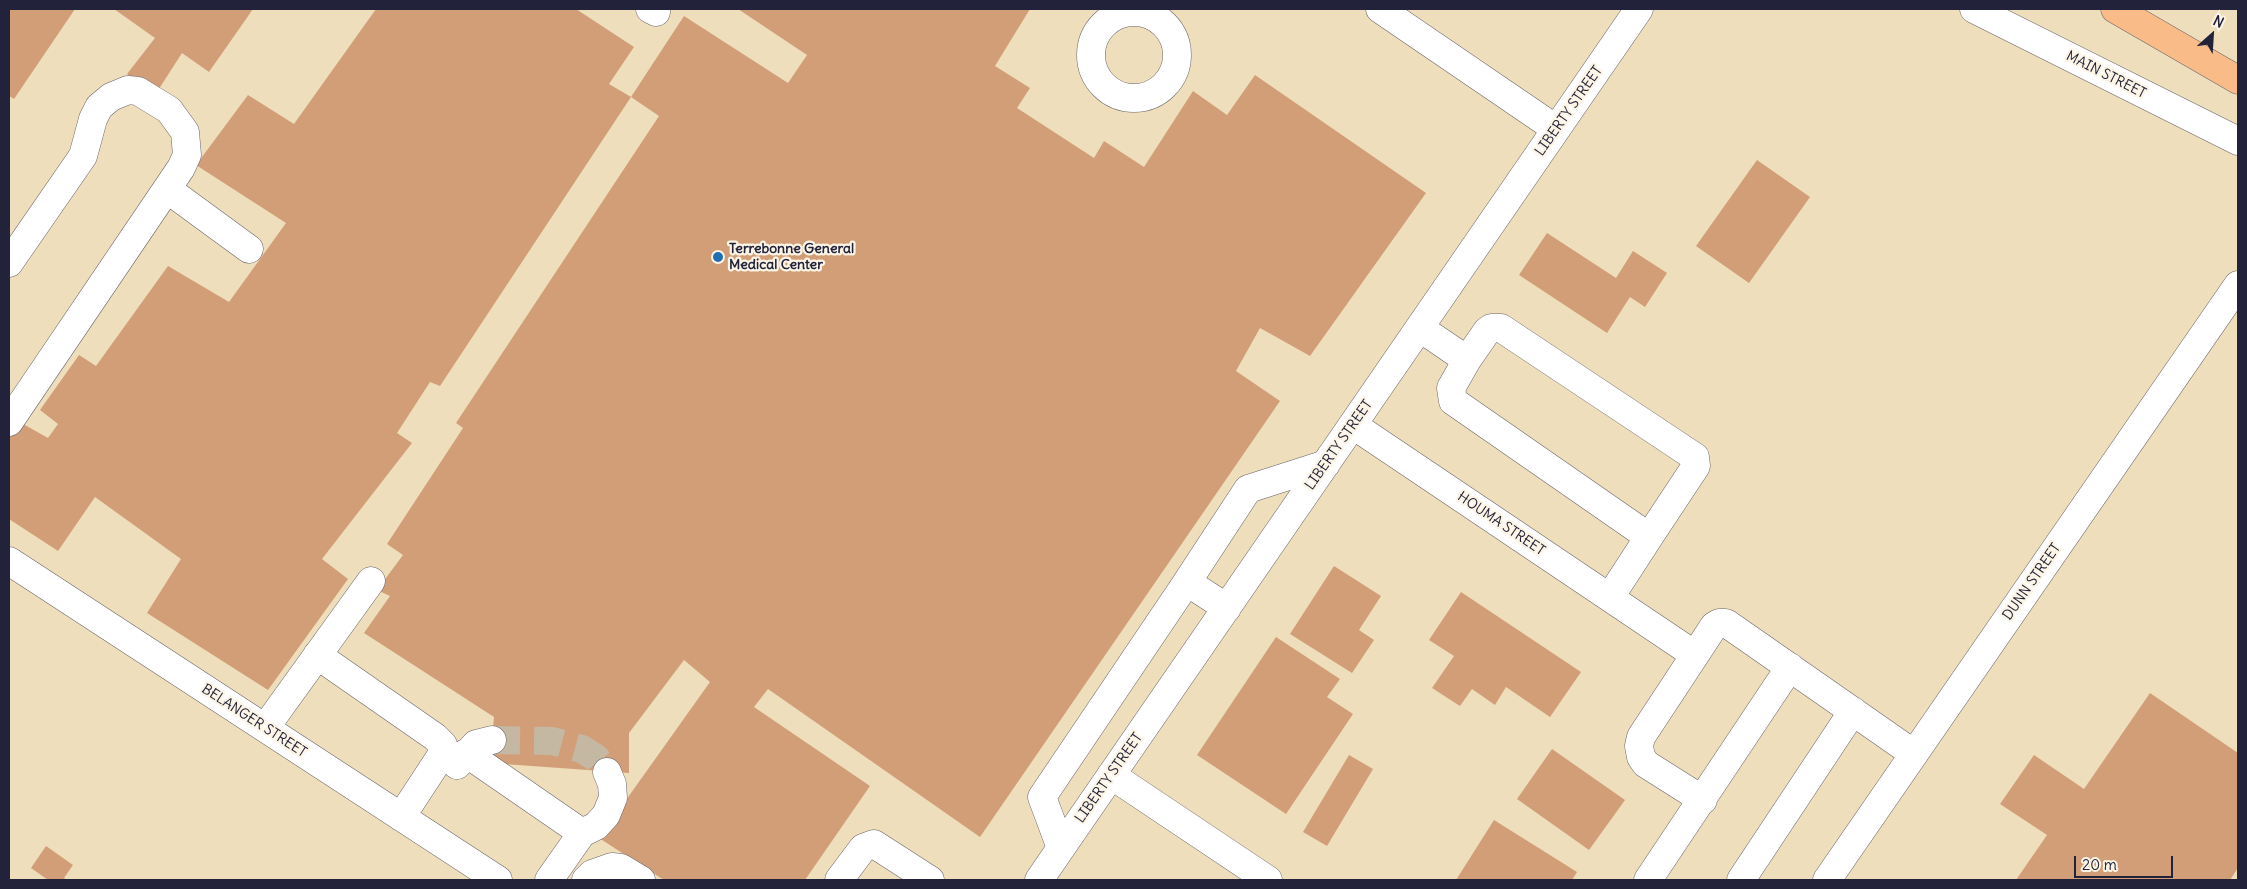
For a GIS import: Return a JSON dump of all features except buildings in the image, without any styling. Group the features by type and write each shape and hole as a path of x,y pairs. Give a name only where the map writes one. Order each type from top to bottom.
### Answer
{"main road":[{"path":"2115,9 2238,80"}],"street":[{"path":"1380,9 1556,129"},
{"name":"LIBERTY STREET","path":"1039,880 1639,9"},
{"name":"MAIN STREET","path":"1974,9 2238,141"},
{"path":"9,263 83,156 98,107 111,97 128,90 138,91 168,110 185,132 187,155 9,422"},
{"path":"166,189 249,248"},
{"name":"DUNN STREET","path":"1827,880 2238,285"},
{"path":"1420,328 1467,360"},
{"path":"1610,597 1696,466 1695,456 1502,328 1491,328 1487,331 1450,388 1453,401 1649,537"},
{"name":"HOUMA STREET","path":"1353,425 1695,655"},
{"path":"1061,848 1042,797 1248,489 1326,464"},
{"name":"BELANGER STREET","path":"9,561 498,880"},
{"path":"265,728 371,581"},
{"path":"1187,582 1227,608"},
{"path":"1702,800 1646,764 1641,757 1639,746 1641,737 1714,626 1719,622 1726,623 1914,754"},
{"path":"317,655 435,736 443,745 440,756 408,821"},
{"path":"1648,880 1790,667"},
{"path":"1742,880 1853,711"},
{"path":"408,821 466,753 476,744 492,740"},
{"path":"466,753 582,833"},
{"path":"549,880 582,833 596,826 606,815 613,798 612,784 607,772"},
{"path":"1111,775 1268,880"},
{"path":"839,880 863,848 874,844 930,880"},
{"path":"586,880 592,874 612,866 621,868 641,880"}],"tunnel":[{"path":"492,740 552,741 582,749 596,758 607,772"}],"place":[{"name":"Terrebonne General Medical Center","path":"718,257"}]}
